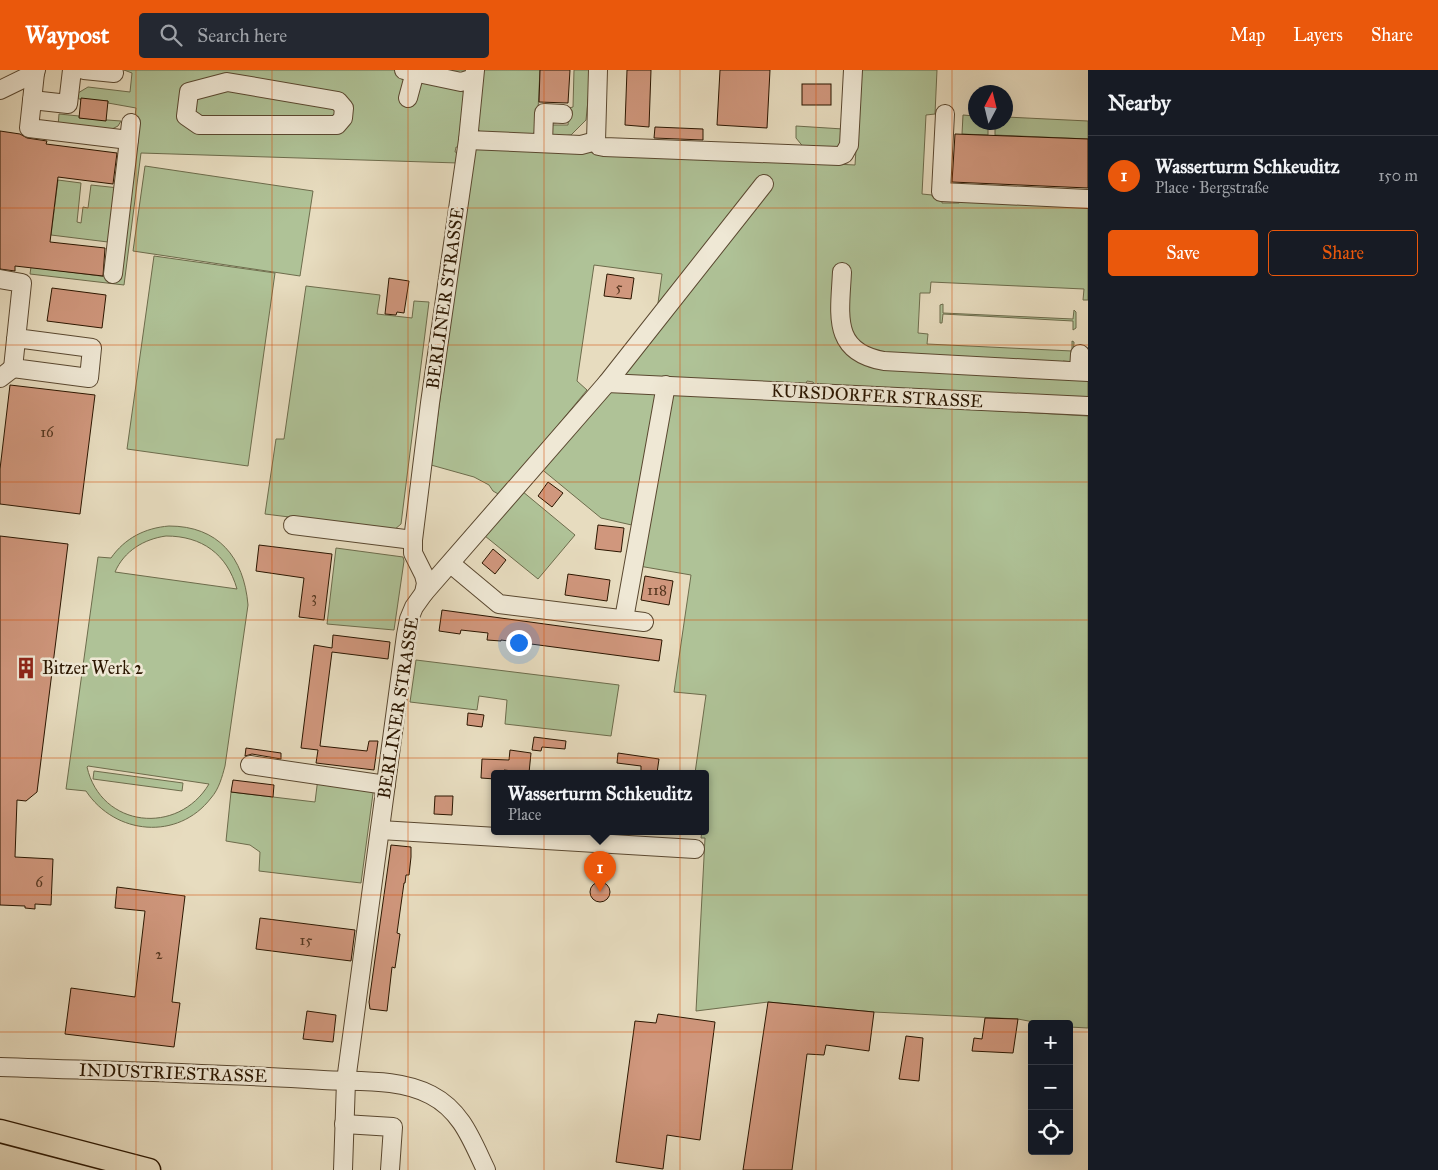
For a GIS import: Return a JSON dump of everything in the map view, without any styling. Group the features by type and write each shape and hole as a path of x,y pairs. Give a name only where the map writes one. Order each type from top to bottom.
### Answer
{"main road":[{"path":"0,1131 149,1170"},
{"path":"0,1146 90,1170"}],"street":[{"path":"32,100 68,104 72,70"},
{"path":"84,70 114,73"},
{"path":"598,70 596,142 599,146 839,156 844,154 849,145 853,70"},
{"path":"408,98 409,71 461,82 474,74"},
{"path":"35,72 28,128 130,132 113,274"},
{"path":"0,90 35,72"},
{"name":"BERLINER STRASSE","path":"343,1170 346,1081 409,619 414,607 424,593 426,583 424,574 413,553 413,540 430,403 468,140 474,74"},
{"path":"228,76 338,101 344,108 343,118 338,125 198,125 186,116 189,92 228,76"},
{"path":"543,143 544,113 563,114"},
{"path":"945,114 941,192 1088,199"},
{"path":"468,140 581,145 596,142"},
{"path":"424,593 607,383 764,184"},
{"path":"842,272 841,328 846,339 861,354 871,358 884,361 1082,366"},
{"path":"0,279 22,283 16,338 6,373 89,378 92,348 16,338"},
{"name":"KURSDORFER STRASSE","path":"607,383 1088,406"},
{"path":"624,619 666,385"},
{"path":"293,526 413,540"},
{"path":"451,564 499,604 644,622"},
{"path":"250,766 386,785"},
{"path":"380,830 695,848"},
{"name":"INDUSTRIESTRASSE","path":"0,1067 272,1076 390,1084 413,1088 432,1096 454,1112 471,1135 486,1170"},
{"path":"344,1124 393,1127 390,1170"}],"green space":[{"path":"124,70 467,70 455,87 467,97 460,148 456,147 455,152 459,153 458,163 141,153 124,285 30,274 31,267 116,278 136,108 108,103 108,101 81,100 78,98 78,93 88,87 130,92 132,73"},
{"path":"481,70 540,70 537,130 531,135 481,132 477,129"},
{"path":"574,70 591,70 586,120 571,135 552,137 549,125 568,125 569,108 573,107"},
{"path":"861,70 937,70 935,114 926,115 922,194 942,196 942,203 959,203 960,197 1088,202 1088,300 1083,300 1084,289 931,282 930,293 920,293 918,333 928,334 927,344 1072,351 1072,341 1074,342 1073,362 1063,361 1062,364 876,353 854,339 835,272 854,358 869,367 1088,380 1088,402 817,388 813,382 807,381 804,389 630,379 618,371 759,182 658,303 662,274 594,265 577,381 587,390 500,495 493,491 489,485 474,477 431,465 474,150 485,147 855,165"},
{"path":"59,114 79,116 80,118 121,121 118,126 108,131 58,126"},
{"path":"963,115 968,115 968,130 988,130 988,135 962,134"},
{"path":"1013,117 1088,121 1088,139 995,135 995,130 1013,130"},
{"path":"796,126 843,129 839,147 834,149 805,149 796,138"},
{"path":"145,166 313,191 300,276 133,251"},
{"path":"58,180 81,183 77,222 81,223 83,207 88,208 91,185 119,188 108,242 51,235"},
{"path":"154,256 275,273 248,466 127,449"},
{"path":"306,286 380,295 377,314 412,318 414,301 429,302 401,524 394,530 265,514 276,439 284,439"},
{"path":"943,304 943,313 1073,319 1074,310 1076,312 1076,328 1073,330 1073,321 943,314 942,323 940,323 940,305"},
{"path":"604,390 656,391 659,395 636,526 601,518 539,467"},
{"path":"671,392 1088,416 1088,1028 1073,1027 1073,1020 1028,1021 874,1012 768,1002 696,1011 705,838 701,838 701,835 709,835 709,770 695,770 706,695 674,692 691,575 639,566"},
{"path":"522,491 575,535 538,579 485,536"},
{"path":"160,527 186,527 214,538 234,559 241,572 248,605 225,766 218,787 211,798 197,812 182,821 165,826 147,827 130,824 113,817 98,806 86,791 66,789 98,557 111,558 136,535","holes":["166,536 191,539 211,549 227,566 237,589 115,572 129,552 136,547 150,540","88,766 209,784 195,801 179,812 160,818 142,818 124,813 108,803 95,787"]},
{"path":"336,548 403,557 394,630 327,624"},
{"path":"416,660 619,685 611,736 505,724 507,700 479,696 477,710 410,702"},
{"path":"94,771 183,783 182,791 93,779"},
{"path":"318,778 374,786 361,883 259,871 260,852 250,845 226,841 231,792 315,802"}],"building":[{"path":"540,70 570,70 568,103 539,102"},
{"path":"627,70 651,70 649,127 625,125"},
{"path":"720,70 770,70 767,128 717,125"},
{"path":"802,84 831,84 831,105 802,105"},
{"path":"81,98 108,101 106,121 79,118"},
{"path":"655,127 703,129 703,140 654,138"},
{"path":"0,131 47,141 46,144 117,153 113,184 58,177 50,242 105,248 103,276 15,266 15,271 0,269"},
{"path":"955,134 1088,139 1088,188 952,182"},
{"path":"607,274 634,278 631,299 604,296"},
{"path":"389,278 409,281 404,313 397,312 396,315 385,314"},
{"path":"52,288 106,295 102,328 47,321"},
{"path":"10,385 95,395 80,514 0,504 0,469"},
{"path":"548,482 563,493 552,507 538,496"},
{"path":"598,525 624,528 621,552 595,549"},
{"name":"Bitzer Werk 2","path":"0,536 68,544 37,792 26,801 17,800 15,857 53,859 51,905 35,904 35,909 25,908 25,906 0,905"},
{"path":"259,545 332,554 324,620 299,617 304,578 256,571"},
{"path":"493,549 506,560 495,574 482,563"},
{"path":"568,574 610,580 607,601 565,595"},
{"path":"645,576 673,581 669,605 641,600"},
{"path":"442,610 662,640 659,661 501,640 487,640 488,633 461,630 460,634 439,631"},
{"path":"333,635 390,642 388,659 332,652 320,746 367,751 369,741 378,741 374,770 316,763 318,750 301,748 314,645 332,648"},
{"path":"468,713 484,715 482,727 467,725"},
{"path":"534,737 566,741 565,749 542,747 541,751 532,750"},
{"path":"246,748 281,753 281,759 252,754 245,756"},
{"path":"510,750 531,753 529,770 491,770 491,779 481,778 482,759 509,760"},
{"path":"618,753 659,759 657,770 641,770 641,766 617,763"},
{"path":"233,780 274,785 273,797 231,792"},
{"path":"435,796 453,796 452,815 434,814"},
{"path":"391,845 411,847 411,857 409,875 406,875 404,883 397,933 400,934 395,968 392,967 387,1011 370,1009 369,1002"},
{"path":"600,882 607,885 610,892 607,899 600,902 593,899 590,892 593,885"},
{"path":"117,887 185,896 172,1002 180,1003 174,1047 65,1034 71,988 135,997 145,911 115,908"},
{"path":"260,918 355,930 351,961 256,949"},
{"path":"768,1002 874,1012 869,1051 826,1045 824,1055 807,1054 792,1170 743,1170"},
{"path":"307,1011 336,1015 333,1042 303,1039"},
{"path":"658,1014 715,1022 700,1140 667,1135 663,1169 616,1162 635,1021 656,1023"},
{"path":"985,1018 1018,1019 1013,1053 972,1051 974,1038 982,1039"},
{"path":"906,1036 923,1038 919,1081 899,1079"}],"place":[{"name":"Bitzer Werk 2","path":"26,668"},
{"name":"Wasserturm Schkeuditz","path":"600,892"}]}
